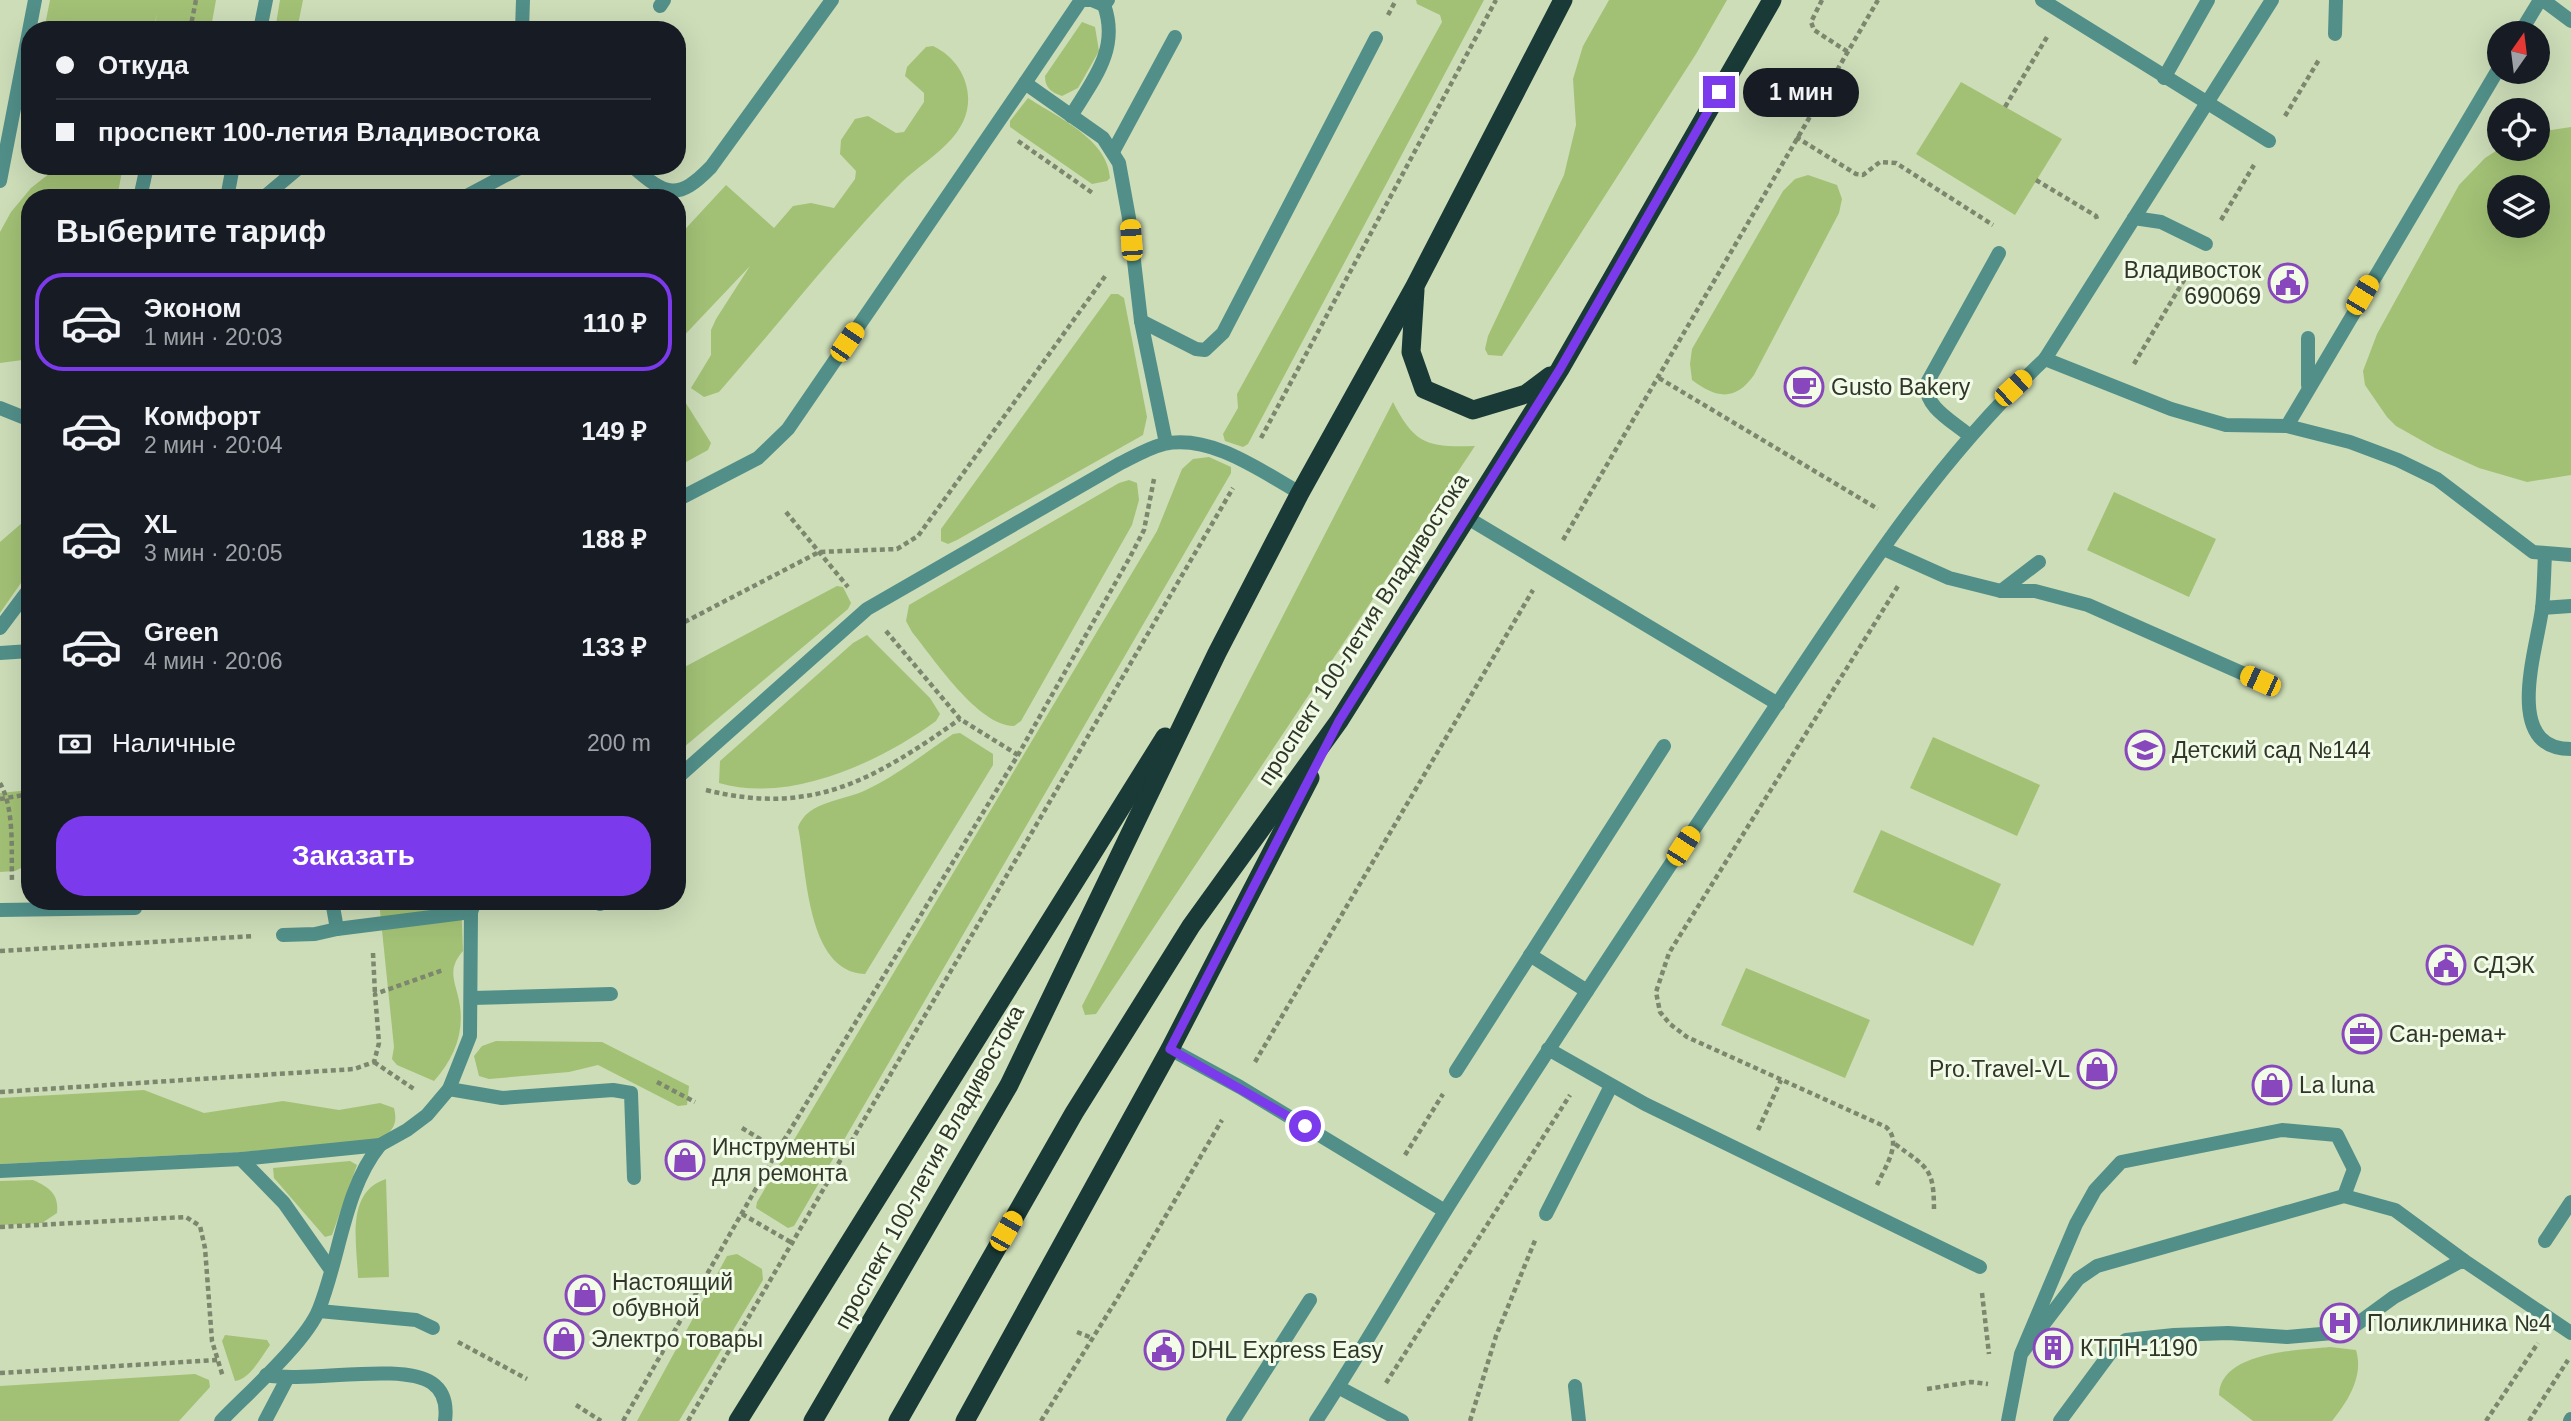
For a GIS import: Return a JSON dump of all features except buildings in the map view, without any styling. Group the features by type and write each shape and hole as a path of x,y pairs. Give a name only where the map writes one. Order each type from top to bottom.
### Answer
{"highway":[{"name":"проспект 100-летия Владивостока","path":"813,1421 1009,1085 1217,653 1300,493 1415,286 1563,0"},
{"name":"проспект 100-летия Владивостока","path":"898,1421 1074,1113 1191,926 1339,721 1560,369 1772,0"},
{"path":"1415,286 1411,352 1424,388 1473,410 1526,394 1560,369"},
{"path":"738,1421 1217,653"},
{"path":"965,1421 1170,1049 1339,721"}],"street":[{"path":"31,21 35,0"},
{"path":"262,21 267,0"},
{"path":"522,21 523,0"},
{"path":"684,189 692,187 711,167 832,0"},
{"path":"2042,0 2269,141"},
{"path":"2164,78 2208,0"},
{"path":"1316,1421 1548,1049 1778,704 1901,523 1997,403 2045,359 2272,0"},
{"path":"2335,34 2336,0"},
{"path":"2528,21 2541,0 2571,22"},
{"path":"686,495 758,458 788,429 1081,1 1106,3 1110,44 1105,60 1071,116"},
{"path":"1114,150 1175,37"},
{"path":"1141,321 1196,349 1205,350 1223,333 1376,38"},
{"path":"0,181 21,72"},
{"path":"1025,83 1103,138 1114,150 1122,173 1141,321 1161,445"},
{"path":"2287,426 2308,386 2489,84"},
{"path":"274,189 291,175"},
{"path":"480,189 506,175"},
{"path":"643,175 660,188 666,189"},
{"path":"2134,218 2161,222 2206,244"},
{"path":"1970,436 1930,402 1926,391 1927,383 1999,253"},
{"path":"2308,338 2308,386"},
{"path":"2045,359 2171,409 2226,425 2287,426 2350,442 2427,474 2533,552 2571,555"},
{"path":"0,408 21,416"},
{"path":"686,770 867,609 1119,464 1161,445 1206,445 1248,463 1300,493"},
{"path":"1466,517 1778,704"},
{"path":"1884,549 1950,578 2001,591 2035,591 2077,601 2260,681"},
{"path":"2545,555 2542,608 2534,650 2528,715 2537,736 2552,746 2571,749"},
{"path":"2001,591 2039,562"},
{"path":"0,628 21,600"},
{"path":"2542,608 2571,606"},
{"path":"0,653 21,652"},
{"path":"1456,1071 1664,746"},
{"path":"0,910 21,910"},
{"path":"334,910 337,929"},
{"path":"283,934 315,934 450,910"},
{"path":"221,1421 266,1375 318,1311 370,1157 380,1145 407,1130 450,1089 470,1036 473,910"},
{"path":"1530,955 1587,991"},
{"path":"472,998 611,994"},
{"path":"1170,1049 1240,1087 1445,1211"},
{"path":"1548,1049 1611,1086 1980,1268"},
{"path":"1546,1214 1611,1086"},
{"path":"450,1089 502,1098 613,1090 631,1093 634,1178"},
{"path":"2008,1421 2021,1354 2076,1224 2095,1190 2121,1161 2282,1130 2337,1135 2354,1169 2344,1196"},
{"path":"0,1171 241,1159 380,1145"},
{"path":"241,1159 284,1203 331,1270"},
{"path":"2021,1354 2078,1279 2097,1266 2344,1196 2395,1210 2571,1333"},
{"path":"2545,1241 2571,1202"},
{"path":"2060,1421 2111,1352 2126,1340 2228,1333 2287,1337 2333,1333 2357,1324 2394,1297 2463,1260"},
{"path":"1233,1421 1310,1300"},
{"path":"318,1311 416,1320 433,1328"},
{"path":"266,1375 288,1378 405,1374 430,1381 442,1392 447,1410 445,1421"},
{"path":"265,1421 288,1378"},
{"path":"1575,1386 1579,1421"},
{"path":"1338,1387 1402,1421"},
{"path":"1997,1421 2012,1400"}],"path":[{"path":"192,21 196,0"},
{"path":"688,1421 794,1244 889,1075 1248,463 1496,0"},
{"path":"1822,0 1811,22 1814,30 1848,52"},
{"path":"1547,567 1878,0"},
{"path":"2005,107 2062,12"},
{"path":"2269,141 2317,63"},
{"path":"996,125 1129,218"},
{"path":"1796,137 1856,174 1863,175 1880,162 1896,163 2002,232 2006,243 1999,253"},
{"path":"2036,180 2096,216 2100,225 2097,233"},
{"path":"686,621 819,552 897,549 918,536 1131,240"},
{"path":"2120,387 2197,259"},
{"path":"1659,378 1901,523"},
{"path":"623,1421 778,1150 1018,755 1144,530 1161,445"},
{"path":"786,512 960,719 1018,755"},
{"path":"1913,562 1669,953 1656,992 1660,1012 1687,1037 1886,1127 1892,1133 1895,1144 1927,1167 1934,1183 1934,1212 1927,1242"},
{"path":"1240,1087 1524,606"},
{"path":"686,781 732,796 783,800 862,781 909,755 960,719"},
{"path":"0,783 7,796 12,879"},
{"path":"0,799 21,795"},
{"path":"371,924 379,1043 374,1062"},
{"path":"0,951 283,934"},
{"path":"375,994 470,961"},
{"path":"0,1092 354,1069 374,1062"},
{"path":"374,1062 437,1104"},
{"path":"1392,1177 1456,1071"},
{"path":"1372,1405 1585,1071"},
{"path":"1756,1135 1781,1080"},
{"path":"631,1093 659,1082 695,1102"},
{"path":"1041,1421 1222,1120"},
{"path":"742,1128 778,1150"},
{"path":"1875,1188 1895,1144"},
{"path":"742,1214 794,1244"},
{"path":"1470,1421 1496,1336 1546,1214"},
{"path":"0,1227 186,1217 195,1220 200,1226 205,1248 212,1341 218,1360 0,1373"},
{"path":"1980,1268 1991,1366"},
{"path":"2486,1421 2552,1321"},
{"path":"433,1328 527,1379"},
{"path":"1077,1332 1092,1338"},
{"path":"2529,1421 2571,1356"},
{"path":"1927,1390 1971,1382 1995,1385 1993,1375"},
{"path":"576,1405 601,1421"}],"green space":[{"path":"50,0 216,0 212,21 156,21 157,14 155,21 46,21"},
{"path":"280,0 303,0 299,21 276,21"},
{"path":"1416,0 1484,0 1248,444 1243,447 1225,441 1223,434 1238,408 1237,394 1442,22 1440,15 1417,4"},
{"path":"1609,0 1727,0 1696,54 1502,356 1488,355 1485,349 1488,336 1564,175 1576,125 1573,79 1583,46"},
{"path":"1082,22 1095,27 1099,51 1078,88 1062,96 1049,89 1045,76"},
{"path":"933,46 943,52 964,78 967,111 957,132 942,149 906,178 875,211 719,392 704,397 691,388 711,355 711,330 750,266 686,334 686,228 726,185 774,228 793,206 811,203 834,208 855,179 856,171 840,154 841,140 855,119 868,116 896,133 904,132 924,102 924,93 905,76 907,67 926,47"},
{"path":"1961,82 2062,139 2015,215 1916,154"},
{"path":"1028,98 1066,121 1091,141 1107,164 1110,178 1107,181 1092,184 1010,127 1010,121"},
{"path":"2571,127 2571,475 2527,482 2479,468 2396,426 2365,385 2363,371 2377,334 2459,185 2487,157 2487,161 2550,161 2550,130"},
{"path":"48,175 121,175 119,189 31,188"},
{"path":"1808,175 1837,185 1842,199 1839,213 1754,375 1740,390 1732,393 1709,391 1692,380 1692,349 1783,191 1795,179"},
{"path":"21,200 21,360 0,363 0,232"},
{"path":"1111,294 1124,298 1147,417 1143,435 957,540 948,544 941,541 941,529"},
{"path":"1393,402 1409,428 1425,441 1446,446 1475,446 1096,1014 1085,1015 1082,1006"},
{"path":"686,403 711,443 708,450 686,462"},
{"path":"1209,457 1231,467 1231,473 794,1226 788,1228 756,1208 757,1202 1157,531 1182,469 1193,459"},
{"path":"1129,480 1137,483 1139,500 1132,525 1021,721 1014,726 1000,723 972,703 944,674 906,621 909,605 1119,483"},
{"path":"2114,492 2216,539 2189,597 2087,550"},
{"path":"21,524 21,583 0,613 0,542"},
{"path":"837,586 843,587 851,603 848,609 686,745 686,666"},
{"path":"867,635 930,698 940,714 936,721 888,751 833,775 775,788 746,788 719,783 720,761 853,643"},
{"path":"960,733 993,754 993,765 865,974 846,969 831,956 820,938 808,891 798,827 803,818 818,807 877,784 953,734"},
{"path":"1933,737 2040,785 2017,836 1910,788"},
{"path":"21,791 21,868 15,871 0,872 0,793"},
{"path":"1881,830 2001,884 1973,946 1853,892"},
{"path":"380,910 461,910 463,951 453,971 461,1017 459,1037 452,1056 434,1081 397,1065 392,1059 394,1047"},
{"path":"1746,968 1870,1020 1845,1078 1721,1025"},
{"path":"496,1041 602,1042 689,1086 687,1105 678,1106 598,1065 569,1072 489,1079 479,1076 474,1056 482,1046"},
{"path":"144,1090 204,1113 283,1101 339,1110 380,1103 394,1108 395,1123 381,1140 241,1152 0,1164 0,1098"},
{"path":"350,1161 357,1165 332,1235 325,1237 274,1178 273,1168"},
{"path":"386,1179 389,1277 358,1278 356,1221 359,1207 364,1195"},
{"path":"33,1180 44,1185 55,1196 57,1213 42,1223 0,1225 0,1181"},
{"path":"737,1254 762,1269 763,1280 679,1421 637,1421 727,1256"},
{"path":"225,1335 267,1340 270,1345 250,1372 235,1381 222,1341"},
{"path":"2330,1347 2356,1350 2358,1360 2353,1388 2332,1421 2253,1421 2219,1395 2223,1381 2232,1370 2246,1362 2281,1352"},
{"path":"195,1374 209,1380 210,1387 179,1421 0,1421 0,1386"}],"place":[{"name":"Владивосток 690069","path":"2288,283"},
{"name":"Gusto Bakery","path":"1804,387"},
{"name":"Детский сад №144","path":"2145,750"},
{"name":"СДЭК","path":"2446,965"},
{"name":"Сан-рема+","path":"2362,1034"},
{"name":"Pro.Travel-VL","path":"2097,1069"},
{"name":"La luna","path":"2272,1085"},
{"name":"Инструменты для ремонта","path":"685,1160"},
{"name":"Настоящий обувной","path":"585,1295"},
{"name":"Поликлиника №4","path":"2340,1323"},
{"name":"Электро товары","path":"564,1339"},
{"name":"КТПН-1190","path":"2053,1348"},
{"name":"DHL Express Easy","path":"1164,1350"}],"route":[{"path":"1305,1126 1170,1049 1339,721 1560,369 1719,92"}]}
